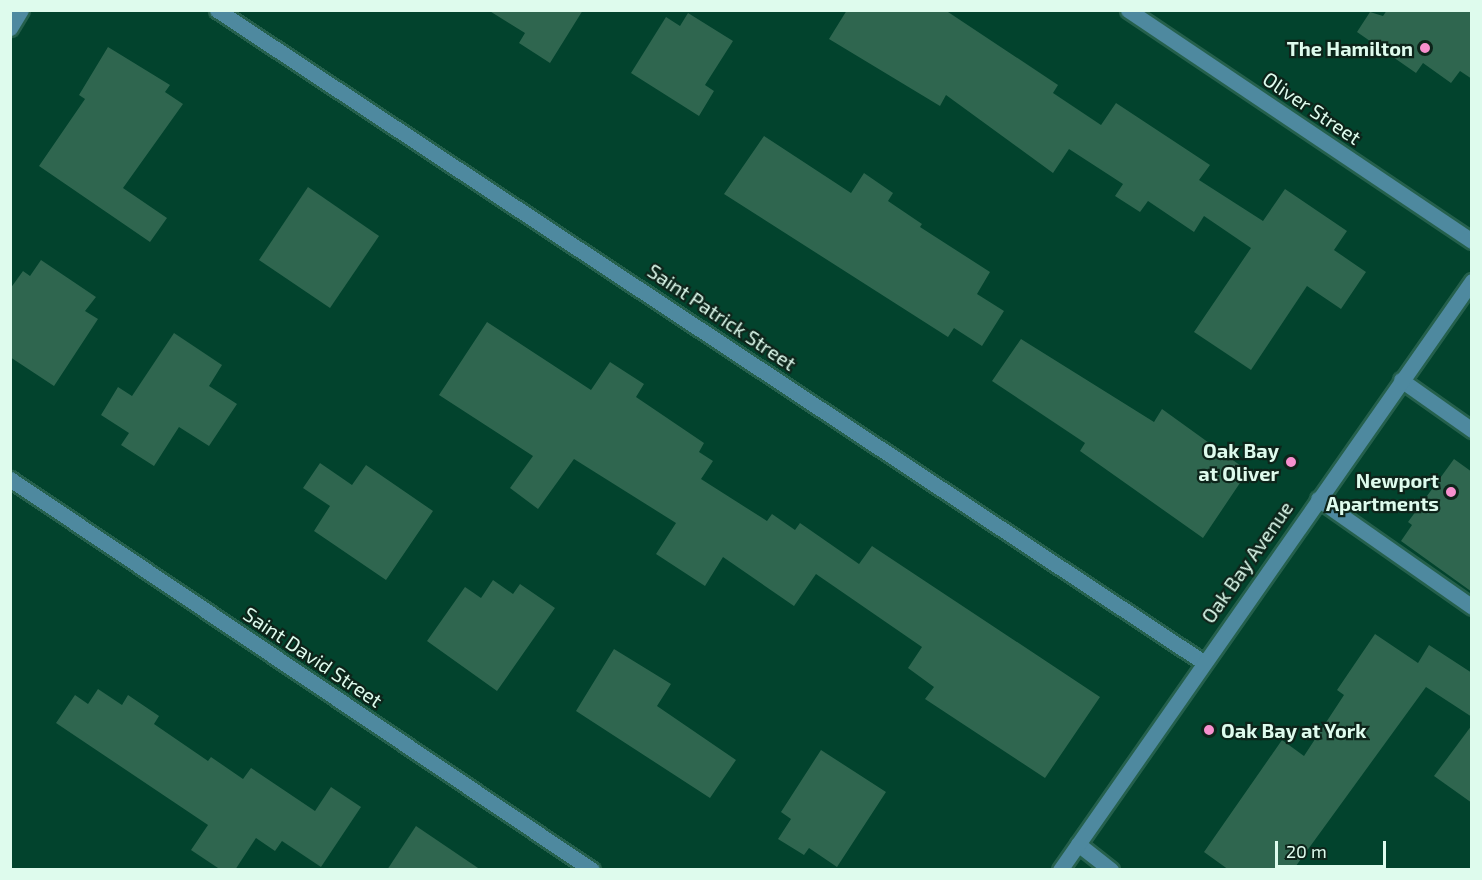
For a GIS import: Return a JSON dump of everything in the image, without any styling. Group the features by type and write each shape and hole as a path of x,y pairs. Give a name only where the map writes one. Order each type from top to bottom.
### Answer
{"street":[{"path":"10,28 21,10"},
{"name":"Saint Patrick Street","path":"216,10 1203,662"},
{"name":"Oliver Street","path":"1128,10 1472,241"},
{"name":"Oak Bay Avenue","path":"1060,870 1203,662 1472,281"},
{"path":"1401,380 1472,430"},
{"name":"Saint David Street","path":"10,479 592,870"},
{"path":"1318,499 1472,607"},
{"path":"1077,844 1111,870"}],"building":[{"path":"488,10 583,10 550,63 519,43 525,33"},
{"path":"847,10 945,10 1058,85 1053,93 1101,125 1116,103 1210,165 1199,180 1263,221 1285,189 1347,231 1334,250 1366,272 1341,309 1307,286 1251,370 1194,332 1251,248 1204,216 1194,232 1148,201 1140,212 1115,196 1123,184 1069,149 1053,173 946,95 940,106 829,39"},
{"name":"The Hamilton","path":"1387,10 1472,10 1472,79 1460,71 1451,83 1423,63 1416,73 1357,32 1370,12 1383,16"},
{"path":"688,13 733,41 705,85 714,91 699,116 631,73 666,17 680,26"},
{"path":"108,47 170,85 165,92 183,104 123,188 167,218 150,242 39,166 85,99 79,95"},
{"path":"764,136 851,193 864,173 893,193 888,201 922,224 920,227 990,272 977,294 1004,311 982,346 954,328 948,337 724,194"},
{"path":"308,187 379,236 330,308 259,260"},
{"path":"41,260 96,297 85,311 98,319 54,386 10,357 10,289 23,271 30,276"},
{"path":"487,322 591,390 610,362 644,384 636,397 704,443 699,452 713,461 701,479 767,521 772,514 795,530 800,523 859,564 872,546 1100,697 1045,778 925,699 934,687 908,668 922,647 816,574 794,606 723,557 705,586 656,554 676,523 574,459 538,509 510,488 533,456 439,395"},
{"path":"174,333 222,365 209,386 237,404 209,446 179,427 154,466 121,445 129,433 101,415 118,387 132,396"},
{"path":"1021,339 1154,422 1162,409 1248,471 1203,538 1080,451 1085,443 992,381"},
{"name":"Newport Apartments","path":"1454,459 1472,472 1472,592 1401,541 1412,525 1408,522"},
{"path":"320,463 352,485 366,465 433,511 386,580 314,531 330,506 303,488"},
{"path":"493,580 513,594 520,584 555,608 497,691 427,641 465,587 481,598"},
{"path":"1375,634 1418,663 1429,645 1472,673 1472,717 1426,687 1293,870 1229,870 1204,852 1282,740 1304,756 1344,695 1337,690"},
{"path":"614,649 671,684 657,706 736,760 710,798 576,711"},
{"path":"98,689 122,705 128,695 159,716 154,724 208,761 211,757 243,779 251,768 315,811 331,787 361,807 321,867 282,841 275,851 256,838 235,870 221,870 191,850 208,825 56,723 75,695 88,704"},
{"path":"1472,725 1472,803 1434,776"},
{"path":"821,750 886,792 837,867 809,848 804,855 778,839 791,819 781,812"},
{"path":"416,826 481,870 387,870"}],"place":[{"name":"The Hamilton","path":"1425,48"},
{"name":"Oak Bay at Oliver","path":"1291,462"},
{"name":"Newport Apartments","path":"1451,492"},
{"name":"Oak Bay at York","path":"1209,730"}]}
